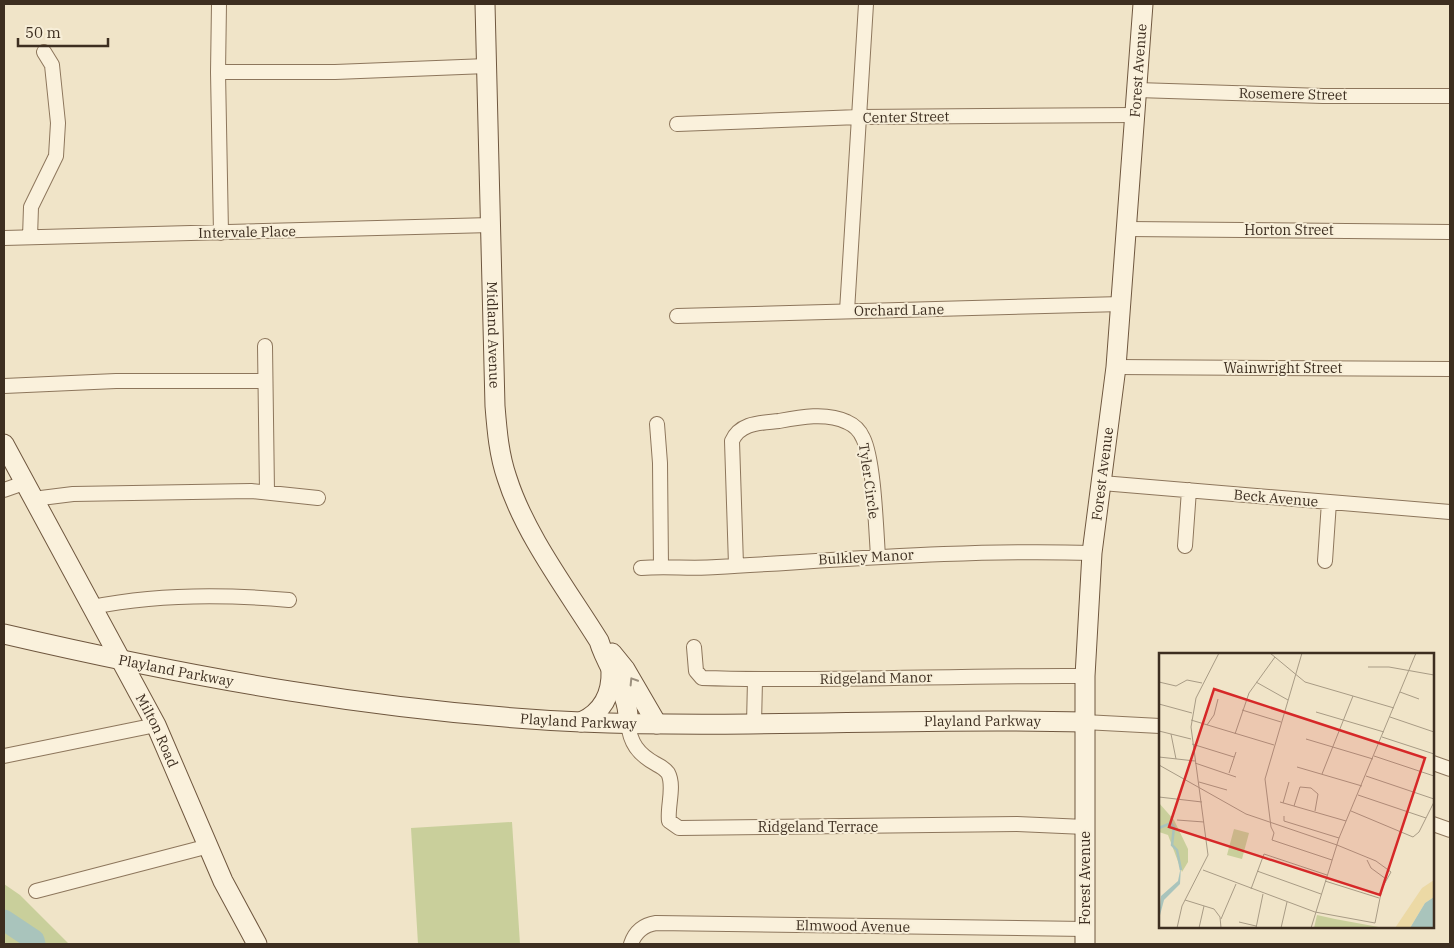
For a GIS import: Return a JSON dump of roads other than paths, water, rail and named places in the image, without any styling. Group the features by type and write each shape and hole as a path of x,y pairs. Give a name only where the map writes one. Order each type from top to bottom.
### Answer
{"street":[{"path":"219,4 218,72 221,233"},
{"name":"Midland Avenue","path":"486,4 495,406 501,457 507,480 526,521 599,641 610,670 627,700 628,723"},
{"path":"847,311 866,4"},
{"name":"Forest Avenue","path":"1085,937 1084,722 1092,553 1116,367 1122,304 1143,4"},
{"path":"30,237 31,207 56,156 58,124 52,65 44,52"},
{"path":"218,72 335,72 487,66"},
{"name":"Rosemere Street","path":"1137,90 1323,96 1450,96"},
{"name":"Center Street","path":"677,124 859,117 1135,114"},
{"name":"Intervale Place","path":"4,238 491,225"},
{"name":"Horton Street","path":"1127,229 1450,232"},
{"name":"Orchard Lane","path":"677,316 1122,304"},
{"path":"265,346 267,492"},
{"name":"Wainwright Street","path":"1116,367 1450,369"},
{"path":"4,386 116,381 265,381"},
{"name":"Tyler Circle","path":"736,565 732,469 732,441 734,436 739,430 752,424 824,416 846,421 853,425 863,438 869,460 878,556"},
{"path":"657,424 660,463 661,567"},
{"name":"Milton Road","path":"4,444 156,725 232,901 257,944"},
{"name":"Beck Avenue","path":"1102,483 1450,512"},
{"path":"4,490 73,494 267,492 318,498"},
{"path":"1185,546 1189,490"},
{"path":"1325,561 1329,502"},
{"name":"Bulkley Manor","path":"641,568 699,568 878,556 1031,551 1092,553"},
{"path":"92,607 152,598 241,597 289,600"},
{"name":"Playland Parkway","path":"4,634 122,662 357,700 456,712 581,722 754,724 976,720 1084,722 1159,726"},
{"name":"Midland Avenue","path":"599,641 625,669 657,724"},
{"name":"Ridgeland Manor","path":"694,647 696,671 702,678 755,680 986,675 1085,676"},
{"path":"581,722 591,717 604,704 612,682 610,670"},
{"path":"754,724 755,680"},
{"name":"Ridgeland Terrace","path":"628,723 634,746 642,755 668,772 670,779 669,821 680,828 1017,824 1085,827"},
{"path":"4,756 156,725"},
{"path":"1434,763 1450,769"},
{"path":"1434,824 1450,830"},
{"path":"36,891 208,846"},
{"name":"Elmwood Avenue","path":"631,944 640,930 646,925 656,923 1085,937"}],"waterway":[{"path":"4,920 34,940 35,944"}]}
